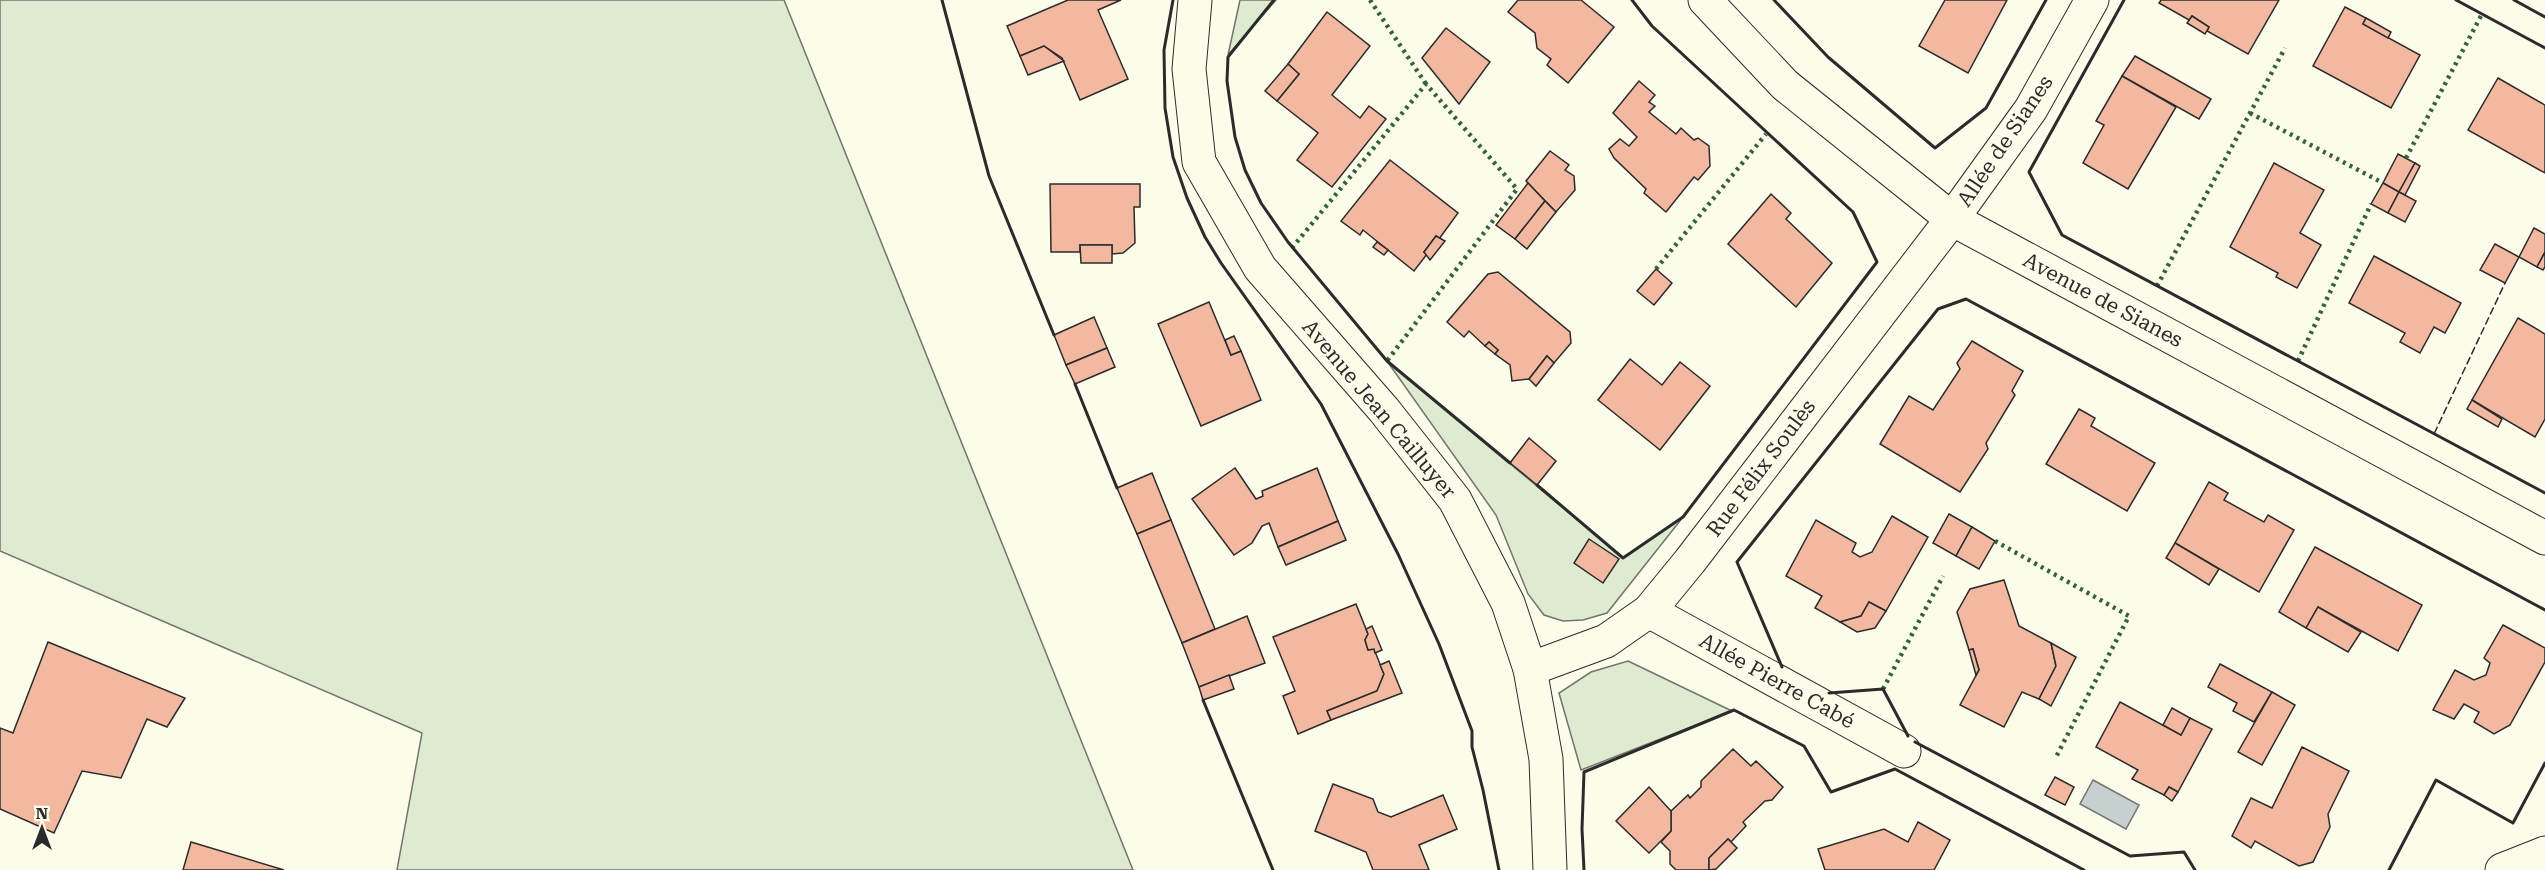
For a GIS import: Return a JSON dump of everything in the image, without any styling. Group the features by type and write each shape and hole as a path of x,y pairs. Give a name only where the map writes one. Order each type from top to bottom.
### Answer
{"street":[{"name":"Avenue Jean Cailluyer","path":"1195,0 1189,69 1199,162 1260,268 1383,410 1455,500 1508,603 1530,669 1546,759 1550,870"},
{"name":"Avenue de Sianes","path":"1705,0 1785,85 1952,219 2545,538"},
{"name":"Allée de Sianes","path":"1952,219 2031,109 2092,0"},
{"name":"Rue Félix Soulès","path":"1530,669 1606,641 1649,611 1690,561 1952,219"},
{"name":"Allée Pierre Cabé","path":"1649,611 1904,751"},
{"path":"2502,870 2545,853"}],"green space":[{"path":"0,0 784,0 1133,870 397,870 422,733 0,551"},
{"path":"1240,0 1276,0 1228,55"},
{"path":"1387,361 1623,558 1683,517 1607,613 1583,620 1563,621 1544,615 1528,594 1496,515"},
{"path":"1628,661 1732,711 1581,770 1559,693 1591,672"}],"shaded area":[{"path":"2093,780 2139,805 2126,829 2080,804"}],"building":[{"path":"1068,0 1121,0 1098,10 1128,79 1080,100 1062,58 1044,46 1020,56 1007,26"},
{"path":"1518,0 1581,0 1614,27 1568,83 1547,65 1551,59 1537,48 1535,33 1508,12"},
{"path":"1945,0 2007,0 1968,73 1919,46"},
{"path":"2161,0 2279,0 2248,54 2207,31 2209,27 2192,16 2189,20 2159,3"},
{"path":"2345,7 2366,18 2363,24 2420,55 2391,108 2313,66"},
{"path":"1327,12 1370,46 1332,95 1360,118 1369,106 1386,119 1332,187 1297,160 1318,133 1277,101 1299,74 1288,64"},
{"path":"2192,16 2209,27 2205,34 2187,23"},
{"path":"2366,18 2391,32 2388,38 2363,24"},
{"path":"1446,28 1490,62 1459,104 1422,58"},
{"path":"1044,46 1064,61 1028,75 1020,56"},
{"path":"2135,56 2211,99 2199,119 2122,76"},
{"path":"1288,64 1299,74 1277,101 1265,91"},
{"path":"2122,76 2176,107 2128,189 2083,163 2104,125 2096,121"},
{"path":"2498,78 2545,105 2545,173 2468,130"},
{"path":"1639,81 1655,95 1649,102 1655,106 1649,112 1676,134 1681,128 1694,140 1698,138 1709,146 1710,166 1698,180 1694,177 1666,212 1644,193 1646,189 1614,158 1609,149 1620,139 1629,146 1637,137 1613,113"},
{"path":"1550,151 1569,165 1565,170 1574,176 1575,190 1556,212 1526,181"},
{"path":"2398,154 2415,163 2399,192 2383,183"},
{"path":"1390,160 1458,213 1439,239 1436,236 1424,252 1427,254 1414,271 1363,230 1360,235 1341,221"},
{"path":"2274,163 2324,190 2300,233 2321,245 2297,288 2276,277 2278,273 2230,247"},
{"path":"2415,163 2420,166 2405,195 2399,192"},
{"path":"1528,183 1545,201 1515,239 1496,225"},
{"path":"2383,183 2399,192 2388,213 2371,204"},
{"path":"1050,184 1140,184 1140,207 1134,207 1135,243 1123,253 1112,254 1112,245 1080,245 1080,252 1051,252"},
{"path":"2399,192 2416,201 2405,222 2388,213"},
{"path":"1771,194 1791,213 1786,219 1832,263 1796,307 1728,244"},
{"path":"1545,201 1556,212 1527,249 1515,239"},
{"path":"2534,228 2545,234 2545,252 2537,267 2519,257"},
{"path":"1436,236 1445,241 1430,260 1424,252"},
{"path":"1377,242 1388,250 1384,255 1373,247"},
{"path":"2495,244 2519,257 2505,283 2480,270"},
{"path":"1080,245 1112,245 1112,263 1081,263"},
{"path":"2545,252 2545,267 2543,270 2537,267"},
{"path":"2374,256 2461,303 2445,333 2434,327 2420,353 2400,342 2405,333 2349,303"},
{"path":"1656,269 1672,283 1654,305 1637,291"},
{"path":"1498,272 1570,332 1571,343 1554,363 1547,356 1529,379 1512,381 1510,365 1495,354 1498,350 1489,342 1485,346 1469,331 1464,337 1447,322 1488,274"},
{"path":"1209,302 1231,355 1241,351 1261,400 1201,426 1158,324"},
{"path":"1094,317 1107,348 1066,365 1054,335"},
{"path":"2518,318 2545,334 2545,419 2535,437 2472,400"},
{"path":"1234,336 1241,351 1231,355 1225,340"},
{"path":"1972,341 2023,371 2012,391 2015,395 1986,443 1988,449 1960,492 1880,444 1909,396 1933,410 1960,369 1957,363"},
{"path":"1489,342 1498,350 1495,354 1485,346"},
{"path":"1107,348 1115,367 1075,384 1066,365"},
{"path":"1547,356 1554,363 1536,386 1529,379"},
{"path":"1630,359 1662,385 1680,362 1710,386 1660,450 1598,400"},
{"path":"2472,400 2502,419 2498,427 2467,409"},
{"path":"2079,409 2095,418 2091,426 2155,463 2127,511 2046,464"},
{"path":"1529,438 1556,461 1537,485 1510,463"},
{"path":"1235,468 1256,499 1263,496 1262,491 1317,468 1338,521 1278,547 1269,523 1262,526 1252,543 1234,555 1192,499"},
{"path":"1152,473 1171,520 1137,534 1117,488"},
{"path":"2209,482 2228,493 2224,500 2264,522 2268,515 2294,530 2259,592 2175,543"},
{"path":"1949,514 1972,527 1956,556 1933,543"},
{"path":"1892,516 1928,537 1886,611 1869,602 1861,616 1840,622 1815,608 1822,596 1786,576 1816,520 1856,543 1852,552 1860,557 1872,552"},
{"path":"1171,520 1215,629 1182,643 1137,534"},
{"path":"1338,521 1346,540 1286,565 1278,547"},
{"path":"1972,527 1995,541 1979,569 1956,556"},
{"path":"1589,539 1619,559 1603,583 1574,563"},
{"path":"2175,543 2219,569 2209,585 2166,558"},
{"path":"2315,547 2422,605 2398,651 2318,607 2306,628 2279,612"},
{"path":"2004,580 2019,626 2051,643 2056,666 2039,699 2022,692 2004,727 1960,705 1979,670 1973,649 1969,650 1957,612 1970,589"},
{"path":"1869,602 1886,611 1875,628 1857,632 1840,622 1861,616"},
{"path":"1356,604 1368,634 1365,640 1368,650 1374,649 1384,674 1377,691 1327,711 1331,720 1298,734 1283,696 1295,691 1273,637"},
{"path":"2318,607 2361,632 2348,652 2306,628"},
{"path":"1247,616 1265,663 1199,687 1182,643"},
{"path":"2503,625 2545,648 2545,662 2510,725 2494,734 2474,722 2479,712 2464,704 2454,719 2433,710 2455,670 2474,680 2486,675 2490,663 2484,658"},
{"path":"1372,626 1382,650 1375,653 1374,649 1368,650 1365,640 1368,634 1366,629"},
{"path":"48,642 185,698 167,727 147,719 121,778 82,771 54,833 0,809 0,728 13,733"},
{"path":"2051,643 2076,657 2051,706 2039,699 2056,666"},
{"path":"1973,649 1979,670 1976,675 1969,650"},
{"path":"1389,661 1402,693 1331,720 1327,711 1377,691 1384,674 1380,665"},
{"path":"2220,664 2272,692 2254,722 2233,711 2237,703 2208,687"},
{"path":"1229,675 1234,689 1203,700 1199,687"},
{"path":"2272,692 2295,705 2262,765 2238,752"},
{"path":"2120,702 2181,735 2190,718 2212,729 2178,792 2169,787 2164,795 2132,779 2138,770 2096,747"},
{"path":"2172,708 2190,718 2181,735 2163,725"},
{"path":"2302,747 2349,771 2328,814 2330,827 2313,862 2299,866 2255,841 2251,848 2232,836 2251,798 2272,808"},
{"path":"1733,749 1751,766 1756,761 1783,787 1772,800 1765,801 1743,822 1746,826 1731,842 1728,839 1709,858 1709,870 1676,870 1670,864 1670,851 1661,842 1671,831 1671,811 1688,795 1690,798 1701,787 1701,781"},
{"path":"2055,777 2074,787 2065,805 2045,795"},
{"path":"1333,784 1373,799 1378,812 1391,817 1443,795 1457,829 1419,845 1429,870 1373,870 1366,852 1315,831"},
{"path":"1649,787 1671,811 1671,831 1649,853 1616,821"},
{"path":"2169,787 2178,792 2172,801 2164,795"},
{"path":"1918,822 1950,840 1934,870 1825,870 1818,849 1884,829 1908,842"},
{"path":"1728,839 1737,848 1716,869 1709,870 1709,858"},
{"path":"191,842 284,870 183,870"}],"hedge":[{"path":"1370,0 1426,84"},
{"path":"2406,158 2482,14"},
{"path":"2157,286 2285,48"},
{"path":"1292,248 1426,84 1517,189 1387,361"},
{"path":"2250,113 2383,183"},
{"path":"1656,269 1766,134"},
{"path":"2298,361 2371,204"},
{"path":"1995,541 2129,616 2055,759"},
{"path":"1883,689 1943,576"}],"fence":[{"path":"2434,434 2505,283"}],"wall":[{"path":"942,0 989,176 1054,335"},
{"path":"1173,0 1164,50 1165,108 1173,157 1187,198 1205,237 1221,263 1321,404 1398,554 1439,644 1472,731 1472,747 1499,870"},
{"path":"1274,0 1228,57 1227,81 1235,137 1245,170 1261,203 1288,242 1387,361 1510,463"},
{"path":"1537,485 1623,558 1683,517 1877,262 1853,212 1652,26 1632,0"},
{"path":"1774,0 1828,57 1935,148 1986,108 2046,0"},
{"path":"2124,0 2029,172 2062,235 2545,493"},
{"path":"2456,0 2545,48"},
{"path":"2514,0 2545,17"},
{"path":"1782,667 1737,562 1938,309 1966,299 2545,610"},
{"path":"1075,384 1117,488"},
{"path":"1829,693 1883,689 1908,736"},
{"path":"1203,700 1273,870"},
{"path":"1584,870 1582,829 1584,772 1734,710 1804,746 1831,792 1895,769 2084,870"},
{"path":"1915,742 2130,856 2184,852 2195,870"},
{"path":"2389,870 2436,780 2513,823 2545,763"}]}
